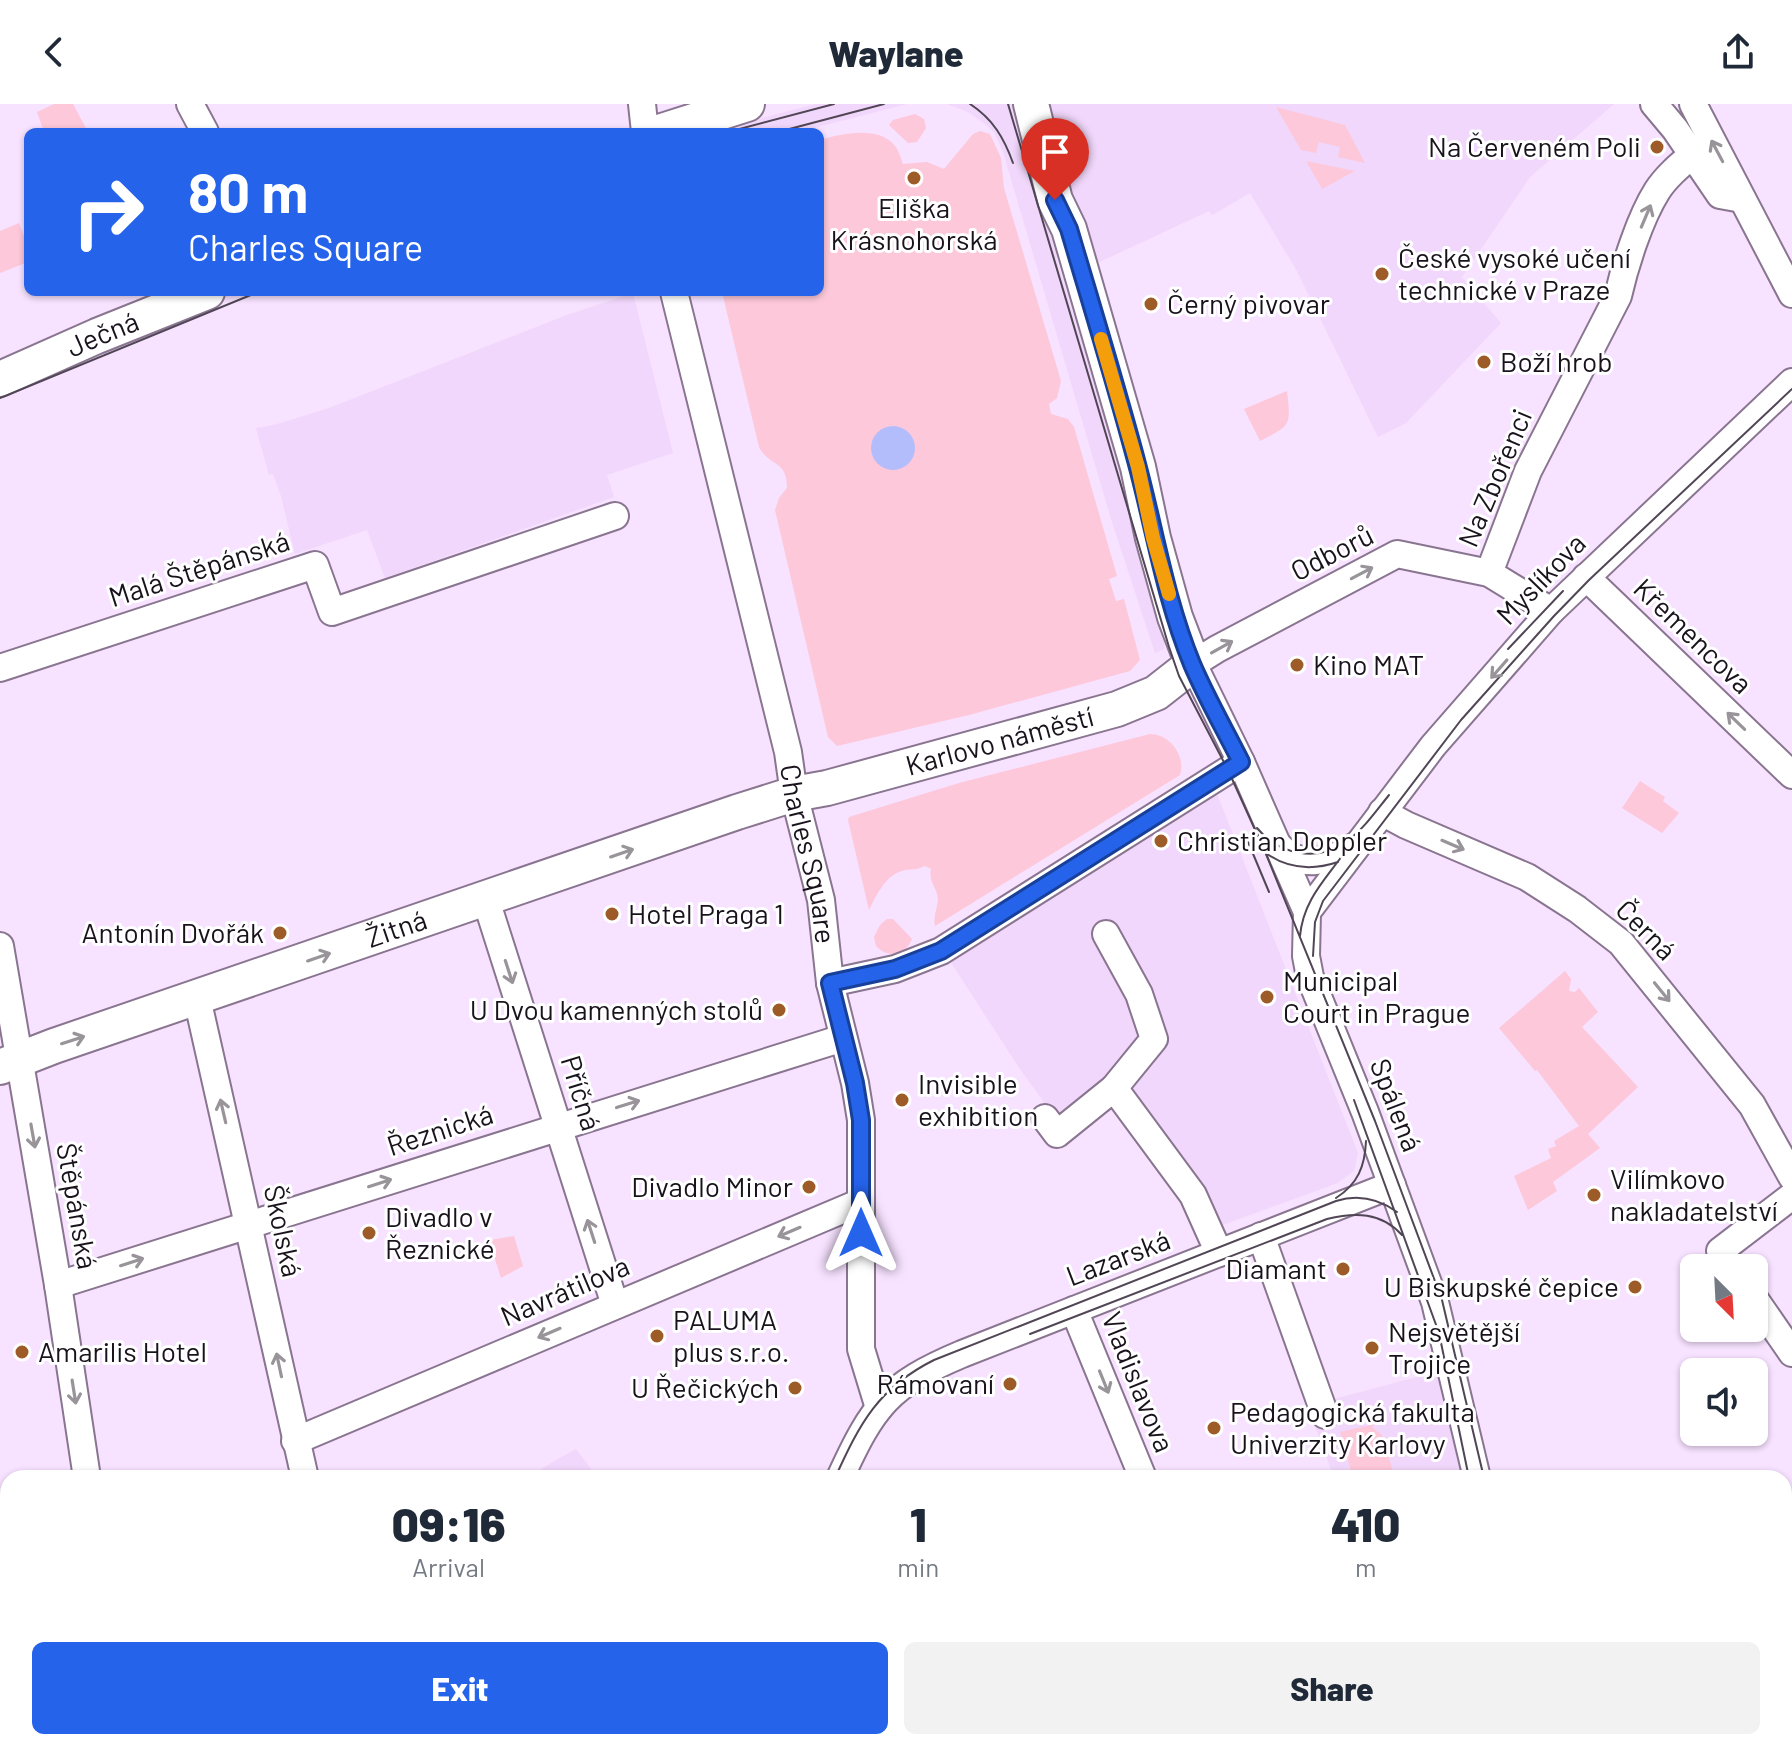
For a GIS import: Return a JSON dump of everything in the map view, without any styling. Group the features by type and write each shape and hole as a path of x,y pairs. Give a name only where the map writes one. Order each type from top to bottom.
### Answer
{"main road":[{"path":"672,128 747,104"},
{"path":"1030,109 1055,200 1069,229 1138,467 1153,538 1175,617 1193,664"},
{"name":"Ječná","path":"0,379 197,296"},
{"name":"Karlovo náměstí","path":"794,794 827,788 1117,709 1156,693 1193,664"},
{"name":"Žitná","path":"10,1063 794,794"}],"street":[{"path":"190,104 203,128"},
{"path":"642,104 645,128"},
{"path":"1654,104 1720,195 1742,199"},
{"path":"1693,104 1792,294"},
{"name":"Na Zbořenci","path":"1489,573 1528,471 1618,296 1624,267 1655,193 1673,171 1692,155"},
{"name":"Charles Square","path":"675,296 788,752 794,794 821,900 830,983 895,969 941,951 1241,762"},
{"name":"Myslíkova","path":"1307,912 1455,718 1551,611 1792,382"},
{"name":"Malá Štěpánská","path":"0,668 315,565 332,612 615,516"},
{"name":"Odborů","path":"1193,664 1397,554 1489,573 1551,611"},
{"name":"Křemencova","path":"1586,577 1792,775"},
{"path":"1193,664 1241,762"},
{"name":"Spálená","path":"1241,762 1307,912 1306,956 1310,977 1392,1185 1444,1333 1475,1470"},
{"name":"Černá","path":"1382,812 1527,877 1577,909 1621,943 1752,1105 1792,1177"},
{"name":"Myslíkova","path":"1279,846 1292,858 1315,861 1334,858 1360,842"},
{"name":"Příčná","path":"486,900 615,1305"},
{"path":"1045,1118 1057,1134 1114,1088 1154,1039 1139,994 1106,934"},
{"name":"Štěpánská","path":"0,946 10,1063 58,1285 86,1470"},
{"path":"830,983 861,1120 861,1349 879,1408"},
{"name":"Školská","path":"197,998 303,1470"},
{"name":"Řeznická","path":"58,1285 843,1038"},
{"path":"1114,1088 1193,1195 1219,1253"},
{"name":"Lazarská","path":"848,1470 864,1429 879,1408 901,1385 936,1365 1392,1185"},
{"path":"1722,1254 1720,1251 1792,1196"},
{"name":"Navrátilova","path":"295,1441 861,1202"},
{"path":"1261,1236 1325,1415"},
{"name":"Vladislavova","path":"1074,1310 1140,1470"},
{"path":"1768,1318 1792,1353"}],"shaded area":[{"path":"54,104 73,104 86,128 43,128 37,112"},
{"path":"815,104 907,104 814,128 724,128"},
{"path":"947,104 1015,104 1056,257 1165,619 1164,649 1155,653 1111,519 1003,152 994,132 985,124 968,112"},
{"name":"České vysoké učení technické v Praze","path":"1044,104 1614,104 1530,177 1462,277 1501,323 1406,423 1378,437 1297,271 1250,193 1212,215 1209,211 1091,266"},
{"path":"1276,107 1345,125 1365,163 1338,157 1340,147 1319,142 1316,153 1301,150"},
{"path":"915,114 924,119 926,128 917,142 908,143 889,125 893,120"},
{"path":"980,131 990,134 1001,158 1004,188 1061,381 1057,398 1049,404 1051,414 1068,419 1074,427 1117,576 1109,579 1116,601 1124,599 1140,660 1130,671 969,715 837,746 828,737 775,510 787,488 786,479 781,468 759,447 723,296 824,296 824,139 859,133 879,135 895,146 903,164 927,162 944,169 973,134","holes":["890,426 904,429 873,458 871,444"]},
{"path":"1306,161 1355,171 1322,189"},
{"path":"19,223 24,236 24,264 0,273 0,231"},
{"path":"624,296 634,296 673,453 607,475 614,497 385,578 367,530 295,554 281,496 273,474 269,475 256,428 329,408 567,315"},
{"path":"1287,391 1287,423 1260,441 1244,409"},
{"path":"1150,734 1164,738 1175,747 1181,761 1180,775 935,926 938,896 931,869 925,866 892,876 869,910 849,817 959,783"},
{"path":"1640,781 1665,797 1663,801 1679,813 1662,833 1622,808"},
{"path":"1216,791 1358,1153 1354,1171 1338,1183 1203,1232 1099,1088 1059,1123 948,958"},
{"path":"887,919 893,919 912,939 901,952 886,953 876,946 874,937"},
{"path":"1565,971 1571,979 1569,991 1575,992 1579,988 1598,1012 1582,1027 1638,1087 1588,1134 1600,1148 1553,1182 1557,1191 1528,1210 1514,1176 1551,1158 1548,1149 1556,1146 1554,1141 1579,1126 1537,1070 1499,1028"},
{"path":"514,1236 523,1266 501,1278 489,1240"},
{"path":"1439,1371 1460,1470 1331,1470 1297,1377 1300,1374 1323,1402"},
{"path":"1375,1424 1372,1427 1382,1435 1393,1470 1351,1470 1340,1432"},
{"path":"576,1449 592,1470 539,1470"}],"water":[{"path":"893,426 909,432 915,448 909,464 893,470 877,464 871,448 877,432"}],"tram line":[{"path":"743,128 834,104"},
{"path":"793,128 884,104"},
{"path":"970,104 997,130 1013,163"},
{"path":"1008,104 1179,676 1228,770 1266,854 1375,1121 1442,1300 1482,1470"},
{"path":"0,398 248,296"},
{"path":"1313,956 1315,922 1323,901 1461,720 1589,580 1792,389"},
{"path":"1508,649 1563,591"},
{"path":"1257,828 1276,845 1287,850 1312,854 1324,852 1353,836 1389,795"},
{"path":"1246,837 1269,892"},
{"path":"1263,851 1281,862 1299,867 1318,867 1338,862"},
{"path":"1300,936 1310,903 1342,856"},
{"path":"1354,1100 1439,1333 1467,1470"},
{"path":"1336,1198 1350,1187 1359,1174 1366,1141"},
{"path":"839,1470 853,1440 885,1395 934,1360 1336,1201 1368,1199 1397,1212"},
{"path":"1030,1334 1327,1219 1348,1215 1367,1216 1385,1222 1402,1235"}],"slow traffic":[{"path":"1101,339 1138,467 1169,594"}],"place":[{"name":"Na Červeném Poli","path":"1657,147"},
{"name":"Eliška Krásnohorská","path":"914,178"},
{"name":"České vysoké učení technické v Praze","path":"1382,274"},
{"name":"Černý pivovar","path":"1151,304"},
{"name":"Boží hrob","path":"1484,362"},
{"name":"Kino MAT","path":"1297,665"},
{"name":"Christian Doppler","path":"1161,841"},
{"name":"Hotel Praga 1","path":"612,914"},
{"name":"Antonín Dvořák","path":"280,933"},
{"name":"Municipal Court in Prague","path":"1267,997"},
{"name":"U Dvou kamenných stolů","path":"779,1010"},
{"name":"Invisible exhibition","path":"902,1100"},
{"name":"Divadlo Minor","path":"809,1187"},
{"name":"Vilímkovo nakladatelství","path":"1594,1195"},
{"name":"Divadlo v Řeznické","path":"369,1233"},
{"name":"Diamant","path":"1343,1269"},
{"name":"U Biskupské čepice","path":"1635,1287"},
{"name":"PALUMA plus s.r.o.","path":"657,1336"},
{"name":"Nejsvětější Trojice","path":"1372,1348"},
{"name":"Amarilis Hotel","path":"22,1352"},
{"name":"Rámovaní","path":"1010,1384"},
{"name":"U Řečických","path":"795,1388"},
{"name":"Pedagogická fakulta Univerzity Karlovy","path":"1214,1428"}],"route":[{"path":"861,1233 861,1120 830,983 895,969 941,951 1241,762 1193,664 1175,617 1123,414 1069,229 1055,200"}]}
